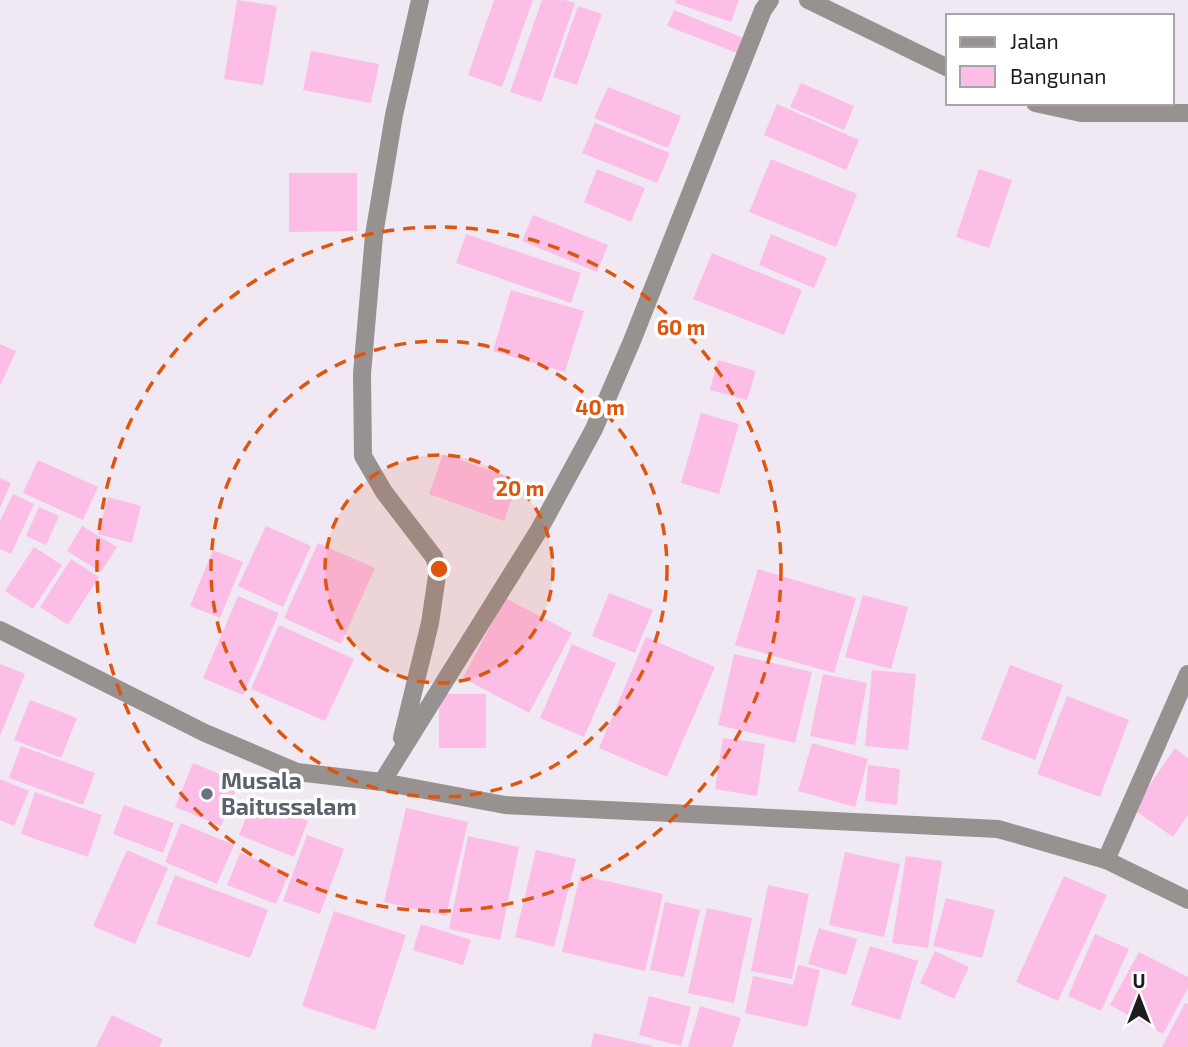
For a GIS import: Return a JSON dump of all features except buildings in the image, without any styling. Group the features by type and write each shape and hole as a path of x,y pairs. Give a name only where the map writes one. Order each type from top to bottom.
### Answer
{"street":[{"path":"399,752 430,623 438,569 434,557 384,492 363,456 362,374 374,235 394,115 419,0"},
{"path":"382,782 540,530 594,429 632,341 763,10 770,0"},
{"path":"808,0 946,67"},
{"path":"1044,105 1081,113 1188,113"},
{"path":"0,630 205,733 298,772 382,782 505,805 998,829 1106,860 1188,900"},
{"path":"1106,860 1188,674"}],"place":[{"name":"Musala Baitussalam","path":"207,794"}]}
